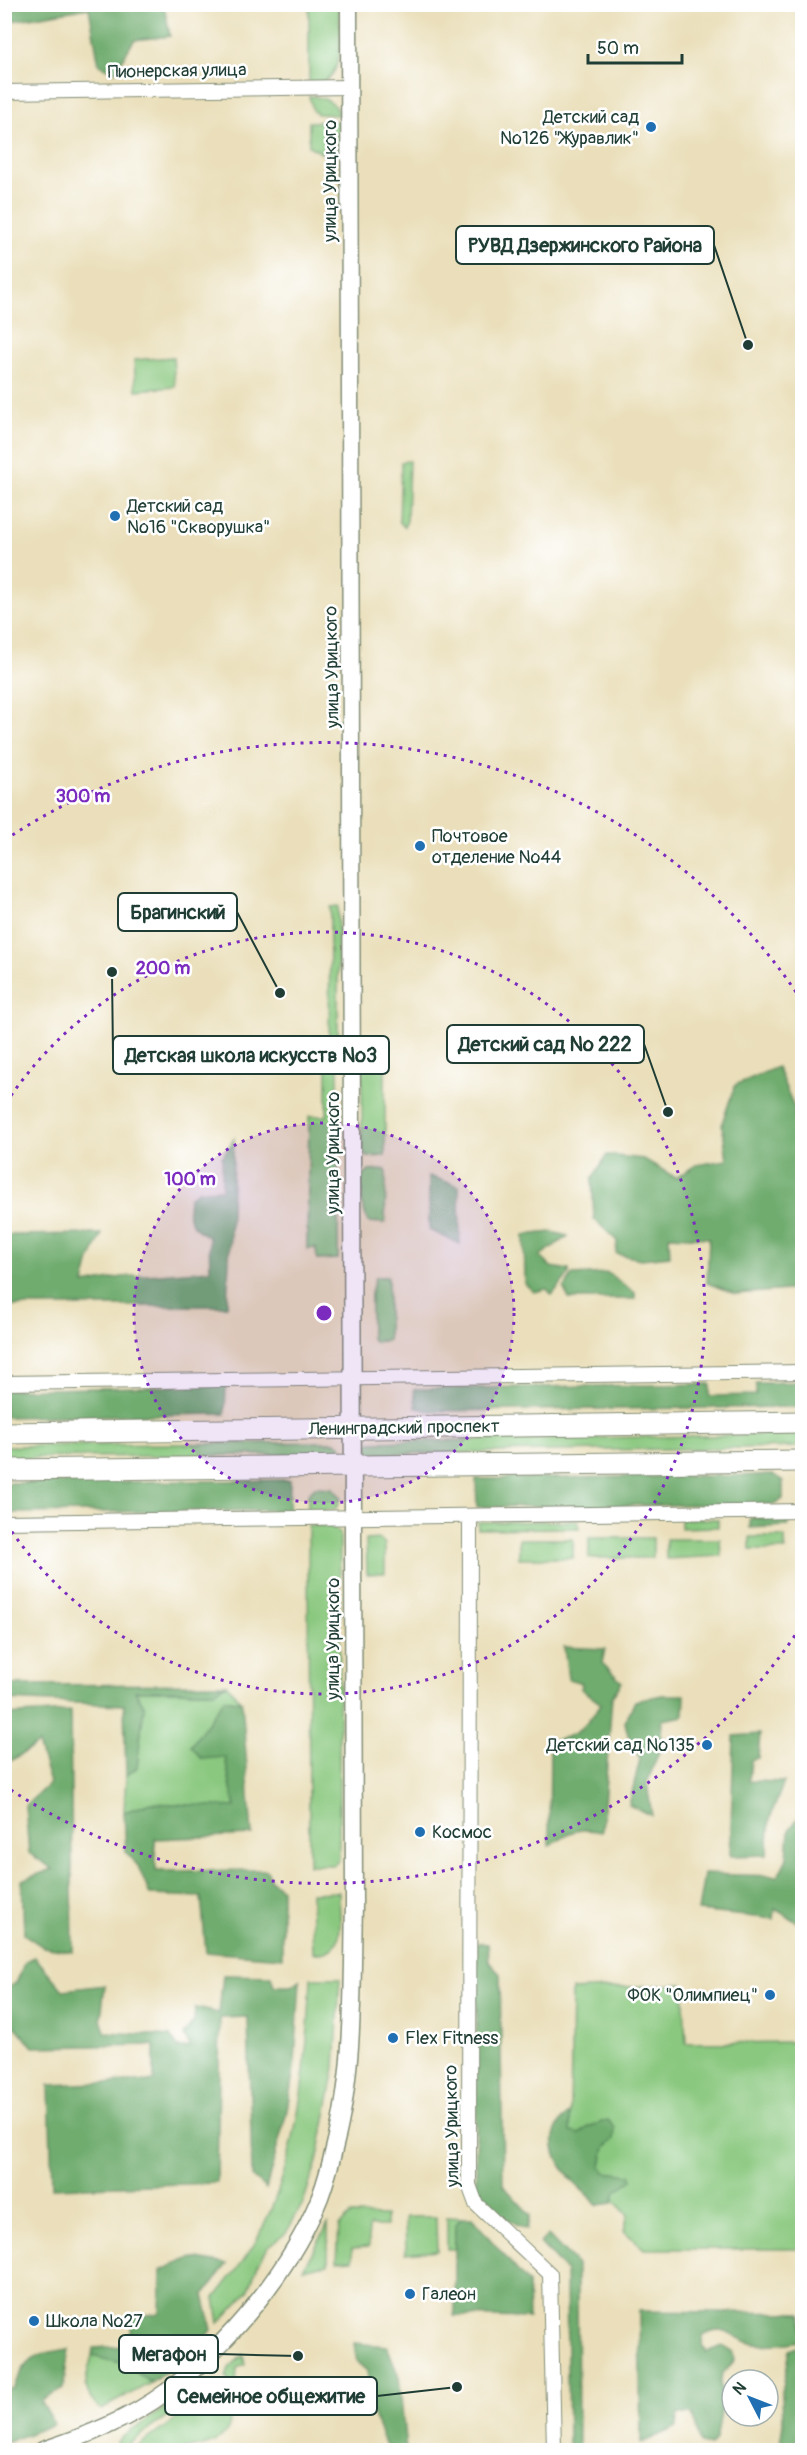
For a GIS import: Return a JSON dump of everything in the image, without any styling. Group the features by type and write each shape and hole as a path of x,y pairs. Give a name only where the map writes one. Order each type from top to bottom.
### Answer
{"main road":[{"name":"Ленинградский проспект","path":"4,1433 802,1422"},
{"name":"Ленинградский проспект","path":"4,1470 802,1461"}],"street":[{"name":"улица Урицкого","path":"43,2451 121,2419 165,2393 220,2343 269,2285 295,2246 320,2198 336,2142 347,2071 354,1905 349,4"},
{"name":"Пионерская улица","path":"4,92 350,87"},
{"path":"4,1383 802,1372"},
{"path":"4,1522 802,1510"},
{"name":"улица Урицкого","path":"470,1515 469,2185 476,2204 550,2274 554,2451"}],"green space":[{"path":"5,4 164,5 170,36 134,40 115,72 99,65 89,8 5,22"},
{"path":"309,5 339,5 339,55 331,76 322,82 309,83"},
{"path":"309,96 319,97 332,103 339,115 318,114 313,111"},
{"path":"340,121 340,144 333,153 323,154 309,146 309,122"},
{"path":"173,357 175,387 136,390 134,360"},
{"path":"409,461 407,521 404,527 399,521 401,462"},
{"path":"338,906 338,1051 329,1051 330,907"},
{"path":"362,1060 385,1060 385,1156 367,1157 362,1151"},
{"path":"338,1063 338,1259 317,1260 316,1248 307,1249 309,1116 327,1116 327,1064"},
{"path":"777,1067 794,1107 797,1190 802,1202 801,1289 736,1294 707,1283 709,1238 669,1236 670,1256 641,1259 616,1254 617,1241 594,1219 592,1179 607,1155 644,1159 676,1178 696,1165 727,1160 722,1123 735,1085"},
{"path":"234,1139 227,1306 5,1306 5,1235 102,1234 90,1260 84,1284 122,1277 210,1270 209,1237 197,1230 191,1222 188,1212 189,1198 199,1190 222,1189 222,1157"},
{"path":"386,1170 385,1223 368,1222 362,1204 362,1177 369,1171"},
{"path":"429,1176 459,1186 460,1244 429,1230"},
{"path":"552,1232 568,1236 540,1256 551,1267 569,1270 569,1274 552,1295 547,1289 534,1292 525,1284 524,1235"},
{"path":"608,1273 635,1293 635,1299 569,1299 564,1289 572,1275"},
{"path":"375,1277 388,1277 388,1340 375,1342 371,1338 371,1294"},
{"path":"802,1382 802,1407 427,1411 416,1407 414,1389 710,1384 710,1396 756,1395 756,1383"},
{"path":"226,1385 225,1414 5,1417 4,1390"},
{"path":"802,1434 802,1447 370,1454 364,1448 370,1442"},
{"path":"335,1442 342,1447 336,1454 4,1458 5,1446"},
{"path":"774,1475 783,1481 783,1499 774,1504 477,1507 476,1479"},
{"path":"290,1480 289,1510 5,1513 5,1483"},
{"path":"315,1487 332,1488 341,1497 338,1506 333,1510 308,1511 308,1494"},
{"path":"788,1517 788,1526 750,1528 750,1518"},
{"path":"681,1519 718,1519 718,1527 681,1528"},
{"path":"578,1521 579,1528 478,1529 478,1522"},
{"path":"308,1526 332,1526 340,1533 339,1860 334,1865 309,1865"},
{"path":"750,1537 785,1537 785,1550 750,1550"},
{"path":"589,1538 653,1538 653,1558 589,1558"},
{"path":"380,1539 385,1544 385,1573 367,1574 366,1540"},
{"path":"519,1539 573,1539 573,1558 519,1558"},
{"path":"666,1539 720,1539 721,1556 666,1559"},
{"path":"564,1647 605,1649 602,1663 622,1682 612,1697 602,1832 574,1831 549,1846 550,1741 568,1737 580,1730 601,1704 581,1689 582,1683 568,1679"},
{"path":"226,1684 242,1702 224,1699 225,1757 235,1808 151,1803 124,1812 126,1776 137,1767 144,1706 135,1691 215,1691"},
{"path":"226,1684 215,1691 135,1691 144,1706 137,1767 126,1776 124,1705 5,1700 5,1685"},
{"path":"662,1695 685,1695 684,1716 662,1720 660,1749 647,1783 652,1816 629,1805 640,1759 628,1735 625,1722 635,1701"},
{"path":"224,1699 242,1702 252,1835 155,1839 156,1871 267,1870 271,1881 282,1889 282,1958 206,1952 201,1897 150,1895 138,1866 126,1852 124,1812 151,1803 235,1807 225,1757 202,1759 191,1746"},
{"path":"70,1711 73,1952 43,1947 24,1934 22,1880 53,1869 29,1853 25,1806 50,1783 38,1744 4,1765 5,1715"},
{"path":"760,1734 758,1758 751,1760 749,1781 784,1782 770,1818 767,1855 730,1856 734,1736"},
{"path":"802,1813 802,1925 775,1909 774,1919 698,1911 704,1874 778,1876 787,1858 789,1830"},
{"path":"339,1892 340,1933 337,1942 324,1952 313,1953 311,1893"},
{"path":"477,1943 488,1944 489,1962 500,1974 503,2185 530,2215 527,2229 496,2212 485,2200 476,2184"},
{"path":"35,1957 63,1990 105,1985 101,2018 105,2032 170,2036 178,2048 191,2047 184,2035 194,2021 195,2008 219,2013 223,1975 271,1976 274,1986 292,1986 300,1980 295,2062 286,2115 266,2189 252,2177 248,2017 220,2018 217,2183 52,2188 49,2085 154,2081 154,2045 33,2047 5,2014 4,1990 16,1983 26,1961"},
{"path":"311,1978 340,1978 335,2068 317,2162 303,2203 286,2233 269,2246 258,2264 248,2292 219,2323 215,2298 245,2259 260,2234 284,2173 299,2109 307,2043"},
{"path":"683,1984 686,2043 802,2042 802,2249 644,2249 624,2231 628,2215 615,2202 598,2205 569,2178 572,1990"},
{"path":"570,2113 570,2132 580,2134 588,2127 608,2120 615,2128 614,2139 605,2147 601,2166 605,2172 630,2175 632,2180 616,2191 613,2203 598,2205 568,2174 560,2162 555,2150 554,2138 558,2125"},
{"path":"351,2215 386,2216 386,2226 369,2226 369,2247 352,2248 352,2260 337,2261 339,2226"},
{"path":"405,2217 436,2217 437,2250 406,2253"},
{"path":"447,2217 462,2218 455,2225 455,2249 447,2249"},
{"path":"462,2218 472,2218 528,2283 529,2318 455,2316 455,2225"},
{"path":"328,2224 328,2264 303,2269"},
{"path":"548,2235 577,2265 578,2450 568,2450 566,2271 540,2243"},
{"path":"191,2258 227,2264 204,2295 212,2330 177,2363 151,2383 125,2364 92,2356 93,2348 127,2346 133,2317 160,2313 161,2270"},
{"path":"639,2311 802,2313 802,2340 798,2341 751,2343 723,2330 711,2331 703,2335 702,2345 707,2352 723,2346 734,2353 735,2360 728,2368 720,2368 720,2418 716,2440 710,2446 701,2444 692,2414 678,2414 677,2427 641,2443"},
{"path":"354,2343 387,2346 399,2377 406,2450 389,2447 388,2450 373,2415 367,2371 357,2362"},
{"path":"802,2345 802,2450 779,2450 783,2423 782,2392 790,2350"},
{"path":"69,2349 63,2389 41,2401 54,2424 5,2443 5,2389 13,2389 23,2369 34,2358"},
{"path":"243,2355 245,2365 237,2368 236,2384 245,2390 242,2401 226,2378 229,2368"},
{"path":"92,2356 125,2364 151,2383 101,2409 94,2403 87,2391 86,2379"},
{"path":"192,2389 198,2393 121,2450 117,2442 122,2437"},
{"path":"210,2399 230,2420 227,2431 218,2440 206,2445 174,2450 133,2450 202,2400"}],"place":[{"name":"Детский сад №126 \"Журавлик\"","path":"651,127"},
{"name":"РУВД Дзержинского Района","path":"748,345"},
{"name":"Детский сад №16 \"Скворушка\"","path":"115,516"},
{"name":"Почтовое отделение №44","path":"420,846"},
{"name":"Детская школа искусств №3","path":"112,972"},
{"name":"Брагинский","path":"280,993"},
{"name":"Детский сад № 222","path":"668,1112"},
{"name":"Детский сад №135","path":"707,1745"},
{"name":"Космос","path":"420,1832"},
{"name":"ФОК \"Олимпиец\"","path":"770,1995"},
{"name":"Flex Fitness","path":"393,2038"},
{"name":"Галеон","path":"410,2294"},
{"name":"Школа №27","path":"34,2321"},
{"name":"Мегафон","path":"298,2356"},
{"name":"Семейное общежитие","path":"457,2387"}]}
